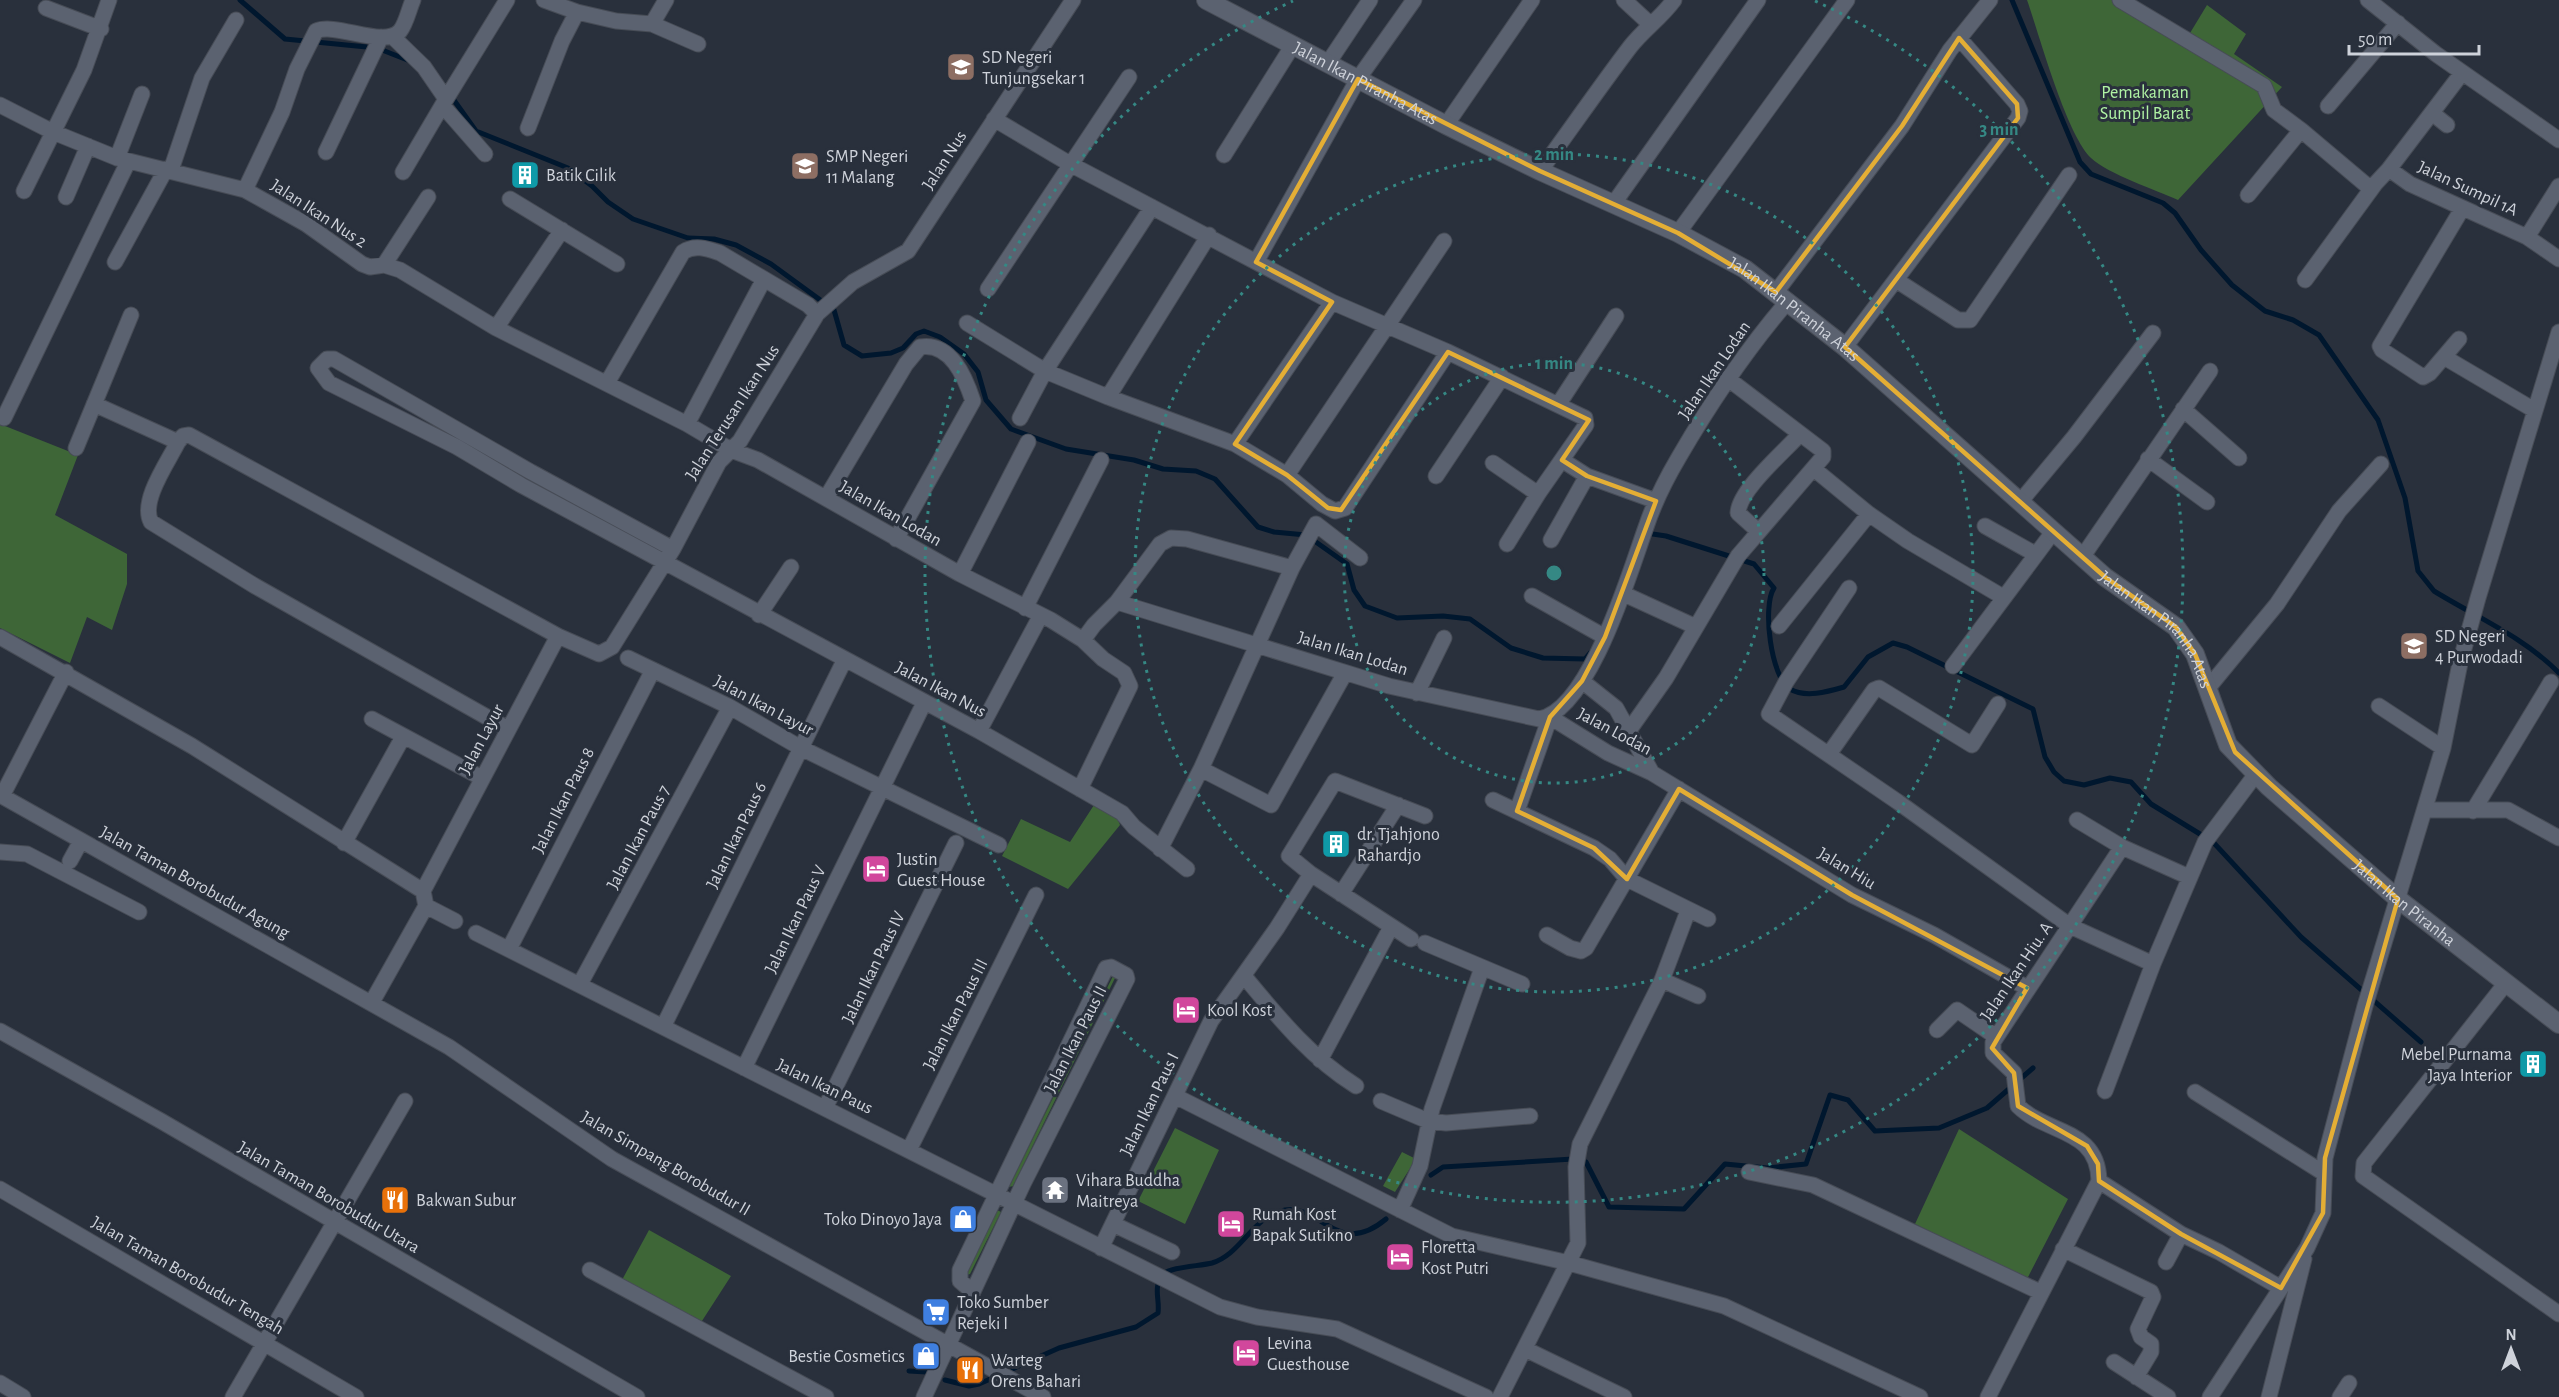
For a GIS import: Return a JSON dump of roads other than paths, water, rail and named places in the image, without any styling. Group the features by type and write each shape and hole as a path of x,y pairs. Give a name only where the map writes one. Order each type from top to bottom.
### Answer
{"street":[{"path":"24,191 100,29 109,0"},
{"path":"326,152 381,43 400,30 413,0"},
{"path":"404,172 507,0"},
{"path":"544,0 578,12 616,21 652,24 698,44"},
{"path":"652,24 666,0"},
{"name":"Jalan Nus","path":"819,313 853,282 908,251 1073,0"},
{"path":"1328,63 1370,0"},
{"path":"1256,262 1358,79 1414,0"},
{"path":"1446,125 1532,0"},
{"path":"1624,0 1650,24"},
{"path":"1540,171 1631,46 1650,24 1662,17 1674,0"},
{"path":"1614,203 1758,0"},
{"path":"1678,233 1847,0"},
{"name":"Jalan Ikan Lodan","path":"1117,602 1345,673 1418,693 1520,716 1539,719 1550,717 1582,681 1601,635 1624,594 1656,501 1678,458 1727,378 1902,126 1959,38 1990,0"},
{"path":"2120,0 2264,86 2274,110 2371,189"},
{"path":"2368,0 2462,73 2559,140"},
{"name":"Jalan Ikan Piranha Atas","path":"1213,2 1446,125 1540,171 1678,233 1745,269 1845,347 2105,577 2176,627 2195,654 2228,745 2256,774"},
{"path":"46,8 100,29"},
{"path":"528,128 562,40 578,12"},
{"path":"115,262 169,170 202,78 236,20"},
{"path":"2328,105 2398,23"},
{"path":"245,190 282,112 310,40 316,31 326,29 381,43 427,72 447,97 485,154"},
{"path":"1845,347 2018,118 2020,111 1959,38"},
{"path":"1224,154 1293,45"},
{"path":"2306,280 2371,189 2392,171 2462,73"},
{"path":"988,289 1129,77"},
{"path":"4,418 123,160 142,94"},
{"name":"Jalan Ikan Nus 2","path":"0,105 53,132 123,160 245,190 276,205 362,264 370,267 384,265 400,270 496,328 687,424 731,450"},
{"path":"2432,113 2447,125"},
{"path":"994,118 1070,164 1209,235 1332,302 1448,352 1587,420 1507,544"},
{"path":"2248,195 2301,130"},
{"path":"66,196 88,146"},
{"name":"Jalan Sumpil 1A","path":"2392,171 2462,209 2527,237 2559,260"},
{"path":"1896,280 1958,320 1970,320 2069,174"},
{"path":"2527,237 2559,186"},
{"path":"384,265 428,197"},
{"path":"510,199 617,264"},
{"path":"1020,418 1045,370 1152,207"},
{"path":"2459,339 2423,377 2382,350 2380,346 2462,209"},
{"path":"496,328 562,231"},
{"path":"1108,398 1209,235"},
{"path":"1287,475 1444,241"},
{"path":"607,383 683,252 688,248 708,249 720,253 819,313"},
{"path":"687,424 763,281"},
{"path":"1234,444 1332,302"},
{"name":"Jalan Terusan Ikan Nus","path":"664,563 674,549 719,462 741,441 819,313"},
{"path":"76,448 131,315"},
{"path":"1558,405 1616,316"},
{"path":"967,323 1045,370 1108,398 1234,444 1287,475 1335,511 1345,508 1448,352"},
{"path":"2269,1397 2307,1248 2322,1213 2322,1176 2365,1006 2426,810 2443,748 2455,684 2471,621 2559,332"},
{"path":"2020,502 2074,437 2153,333"},
{"path":"826,498 913,354 920,347 935,347 956,364 965,376 973,401 896,539"},
{"name":"Jalan Ikan Nus","path":"380,384 331,357 318,368 329,383 457,447 520,485 844,661 979,731 1122,813 1134,827 1187,869"},
{"path":"2444,357 2534,410"},
{"path":"2083,556 2210,370"},
{"path":"1436,476 1502,378"},
{"path":"1630,729 1696,627 1736,559 1823,457 1823,451 1727,378"},
{"path":"370,404 380,384 531,472 674,549"},
{"path":"94,404 178,442"},
{"path":"2183,409 2239,458"},
{"path":"1758,531 1738,513 1738,506 1750,488 1800,434"},
{"path":"508,729 255,586 151,522 147,515 148,501 183,436 189,435 558,636 595,652 610,651 664,563"},
{"path":"960,574 1028,442"},
{"name":"Jalan Ikan Lodan","path":"731,450 758,460 896,539 1041,615 1083,640 1103,659 1124,673 1130,686 1080,789"},
{"path":"2148,459 2207,502"},
{"path":"1025,608 1101,460"},
{"path":"1562,460 1587,476 1656,501"},
{"path":"1493,463 1538,494"},
{"path":"2208,688 2277,604 2339,511 2381,464"},
{"path":"1814,468 1869,514 1908,541 2003,597"},
{"path":"520,485 531,472"},
{"path":"1551,540 1587,476"},
{"path":"1779,626 1869,514"},
{"path":"1160,849 1201,769 1292,568 1310,534 1319,525 1360,558"},
{"path":"1985,526 2035,554"},
{"path":"1953,666 2053,532"},
{"path":"1083,640 1094,624 1117,602 1160,544 1171,538 1187,539 1292,568"},
{"path":"759,615 790,567"},
{"path":"1849,588 1783,688 1769,713 1770,717 1829,754 2070,926 2152,964"},
{"path":"1624,594 1696,627"},
{"path":"1532,596 1601,635"},
{"path":"979,731 1041,615"},
{"name":"Jalan Layur","path":"423,891 558,636"},
{"path":"0,637 66,672 192,746 423,891 426,906 372,1002"},
{"path":"1418,693 1444,638"},
{"name":"Jalan Ikan Layur","path":"628,658 729,707 801,748 882,788"},
{"name":"Jalan Ikan Paus 6","path":"663,1027 844,661"},
{"name":"Jalan Ikan Paus 8","path":"509,949 654,670"},
{"path":"1,796 66,672"},
{"path":"1201,769 1271,806 1345,673"},
{"name":"Jalan Lodan","path":"1582,681 1616,708 1630,729 1652,773"},
{"path":"2473,811 2551,682"},
{"path":"1829,754 1874,690 1879,688 1972,745 1998,704"},
{"name":"Jalan Ikan Paus V","path":"744,1068 924,702"},
{"path":"2379,706 2443,748"},
{"name":"Jalan Ikan Paus 7","path":"580,984 729,707"},
{"path":"1517,811 1550,717"},
{"name":"Jalan Lodan","path":"1550,717 1608,753 1652,773"},
{"path":"372,719 482,778"},
{"path":"344,843 404,737"},
{"name":"Jalan Hiu","path":"1652,773 1852,895 1934,935 2027,987"},
{"path":"2105,1091 2152,964 2189,877 2208,838 2256,774"},
{"name":"Jalan Ikan Piranha","path":"2256,774 2398,899 2559,1024"},
{"path":"1425,816 1338,781 1333,783 1288,856 1391,927 1418,941 1522,984"},
{"path":"882,788 999,845"},
{"path":"1547,935 1570,948 1584,950 1679,789"},
{"name":"Jalan Taman Borobudur Agung","path":"1,796 372,1002"},
{"path":"1493,800 1594,848 1610,859 1627,879 1688,911 1708,918"},
{"path":"1341,894 1398,805"},
{"path":"2426,810 2514,812 2558,836"},
{"path":"2077,820 2122,848 2189,877"},
{"path":"70,861 81,841"},
{"name":"Jalan Ikan Paus IV","path":"825,1108 956,843"},
{"name":"Jalan Ikan Hiu. A","path":"2098,1182 2098,1164 2087,1146 2020,1108 2011,1070 1993,1053 1995,1036 2122,848"},
{"path":"0,852 27,854 139,912"},
{"name":"Jalan Ikan Paus I","path":"1101,1248 1218,1010 1244,976 1311,874"},
{"name":"Jalan Ikan Paus III","path":"909,1150 1036,895"},
{"path":"426,906 455,921"},
{"path":"1500,1397 1578,1243 1576,1167 1578,1150 1662,980 1688,911"},
{"path":"1320,1060 1391,927"},
{"name":"Jalan Ikan Paus","path":"476,933 909,1150 1161,1280 1237,1313 1337,1329 1486,1397"},
{"name":"Jalan Ikan Paus II","path":"997,1195 1106,968 1111,967 1125,974 1127,979 1014,1204"},
{"path":"1400,1210 1420,1166 1428,1121 1482,968"},
{"path":"1244,976 1294,1036 1320,1060 1356,1086"},
{"path":"1662,980 1698,996"},
{"path":"2506,983 2364,1163 2363,1176 2559,1314"},
{"name":"Jalan Simpang Borobudur II","path":"372,1002 448,1047 612,1159 1043,1397"},
{"path":"1937,1030 1958,1010 1995,1036"},
{"name":"Jalan Taman Borobudur Utara","path":"0,1031 161,1121 613,1391 637,1397"},
{"path":"2195,1092 2322,1176"},
{"path":"1175,1096 1452,1236 1569,1263 1741,1312 1920,1397"},
{"path":"233,1397 405,1101"},
{"path":"1381,1101 1428,1121 1446,1123 1530,1116"},
{"path":"1749,1172 1813,1185 2040,1292"},
{"path":"1988,1397 2098,1182 2181,1234 2219,1252 2281,1288"},
{"name":"Jalan Taman Borobudur Tengah","path":"0,1189 356,1397"},
{"path":"973,1292 960,1281 958,1275 997,1195"},
{"path":"924,1397 1014,1204"},
{"path":"1113,1224 1172,1252"},
{"path":"2166,1262 2181,1234"},
{"path":"2210,1397 2307,1248"},
{"path":"2063,1249 2151,1292 2153,1297 2138,1329 2141,1337 2151,1344 2151,1352 2136,1377"},
{"path":"591,1270 826,1397"},
{"path":"1525,1349 1624,1397"},
{"path":"2114,1362 2168,1397"},
{"path":"0,1383 23,1397"},
{"path":"2340,1397 2349,1383"}],"waterway":[{"path":"240,0 285,39 377,48 410,61"},
{"path":"2012,0 2080,162 2091,174 2163,203 2175,213 2201,250 2232,285 2265,311 2293,320 2319,335 2378,420 2405,498 2418,571 2434,591 2515,638 2559,673"},
{"path":"451,96 476,131 568,168 592,186 608,202 633,219 688,238 714,239 736,245 771,264 834,310 844,345 862,356 891,353 903,348 916,334 924,331 940,337 964,354 978,372 986,400 1011,429 1066,449 1134,460 1163,469 1196,471 1215,479 1258,527 1274,532 1306,535 1347,564 1354,590 1365,606 1397,618 1443,616 1470,619 1511,648 1543,658 1585,659 1590,653"},
{"path":"1646,533 1666,536 1754,564 1774,588 1770,597 1769,610 1773,657 1783,682 1796,692 1816,693 1844,687 1868,657 1893,643 1907,647 2033,709 2045,757 2054,772 2064,781 2084,785 2110,778 2131,782 2151,804 2213,842 2301,937 2421,1042"},
{"path":"1431,1175 1443,1167 1573,1159 1586,1162 1609,1207 1684,1209 1725,1164 1767,1168 1806,1164 1830,1095 1848,1100 1875,1131 1939,1128 1987,1108 2033,1068"},
{"path":"945,1380 969,1386 979,1384 1059,1348 1136,1327 1158,1313 1157,1288 1164,1274 1172,1270 1212,1263 1222,1258 1255,1227 1274,1214 1285,1210 1298,1210 1342,1232 1355,1234 1369,1230 1386,1219"},
{"path":"909,1371 927,1372"}],"place":[{"name":"SD Negeri Tunjungsekar 1","path":"961,67"},
{"name":"SMP Negeri 11 Malang","path":"805,166"},
{"name":"Batik Cilik","path":"525,175"},
{"name":"SD Negeri 4 Purwodadi","path":"2414,646"},
{"name":"dr. Tjahjono Rahardjo","path":"1336,844"},
{"name":"Justin Guest House","path":"876,869"},
{"name":"Kool Kost","path":"1186,1010"},
{"name":"Mebel Purnama Jaya Interior","path":"2533,1064"},
{"name":"Vihara Buddha Maitreya","path":"1055,1190"},
{"name":"Bakwan Subur","path":"395,1200"},
{"name":"Toko Dinoyo Jaya","path":"963,1219"},
{"name":"Rumah Kost Bapak Sutikno","path":"1231,1224"},
{"name":"Floretta Kost Putri","path":"1400,1257"},
{"name":"Toko Sumber Rejeki I","path":"936,1312"},
{"name":"Levina Guesthouse","path":"1246,1353"},
{"name":"Bestie Cosmetics","path":"926,1356"},
{"name":"Warteg Orens Bahari","path":"970,1370"}],"park label":[{"name":"Pemakaman Sumpil Barat","path":"2145,102"}]}
